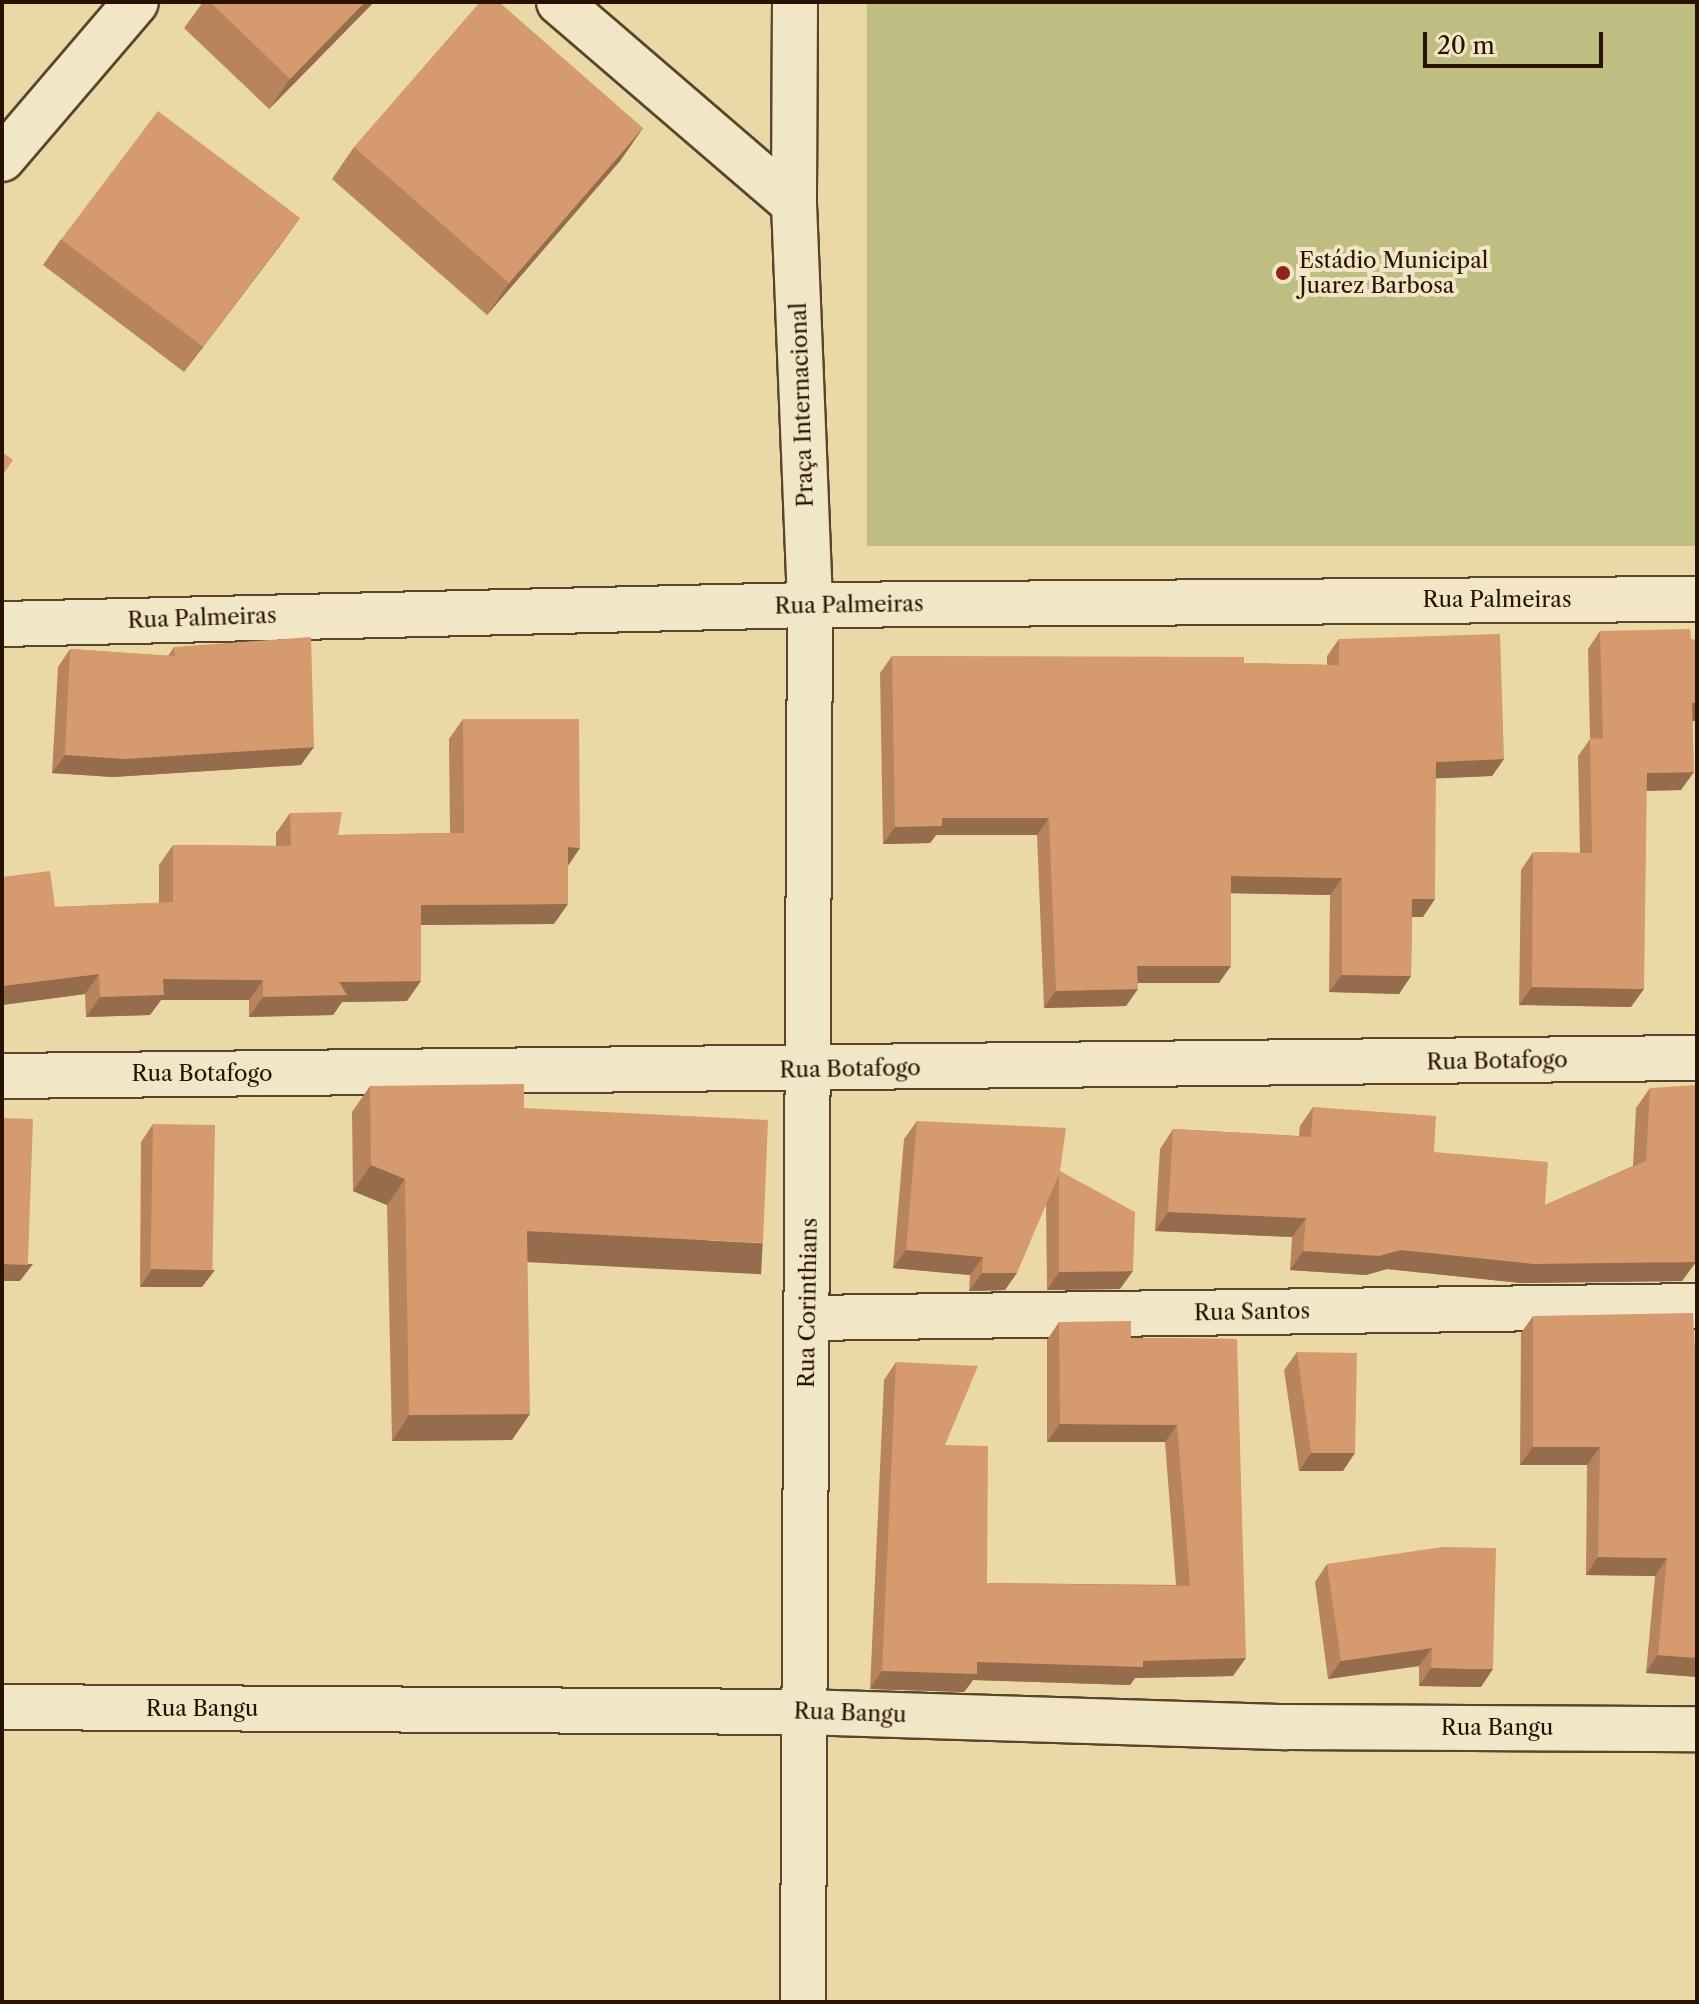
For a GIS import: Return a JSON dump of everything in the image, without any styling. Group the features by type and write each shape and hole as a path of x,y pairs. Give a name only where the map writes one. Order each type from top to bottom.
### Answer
{"street":[{"path":"2,159 136,2"},
{"path":"559,2 794,204"},
{"name":"Praça Internacional","path":"795,2 794,204 810,605"},
{"name":"Rua Palmeiras","path":"2,624 810,605 1697,599"},
{"name":"Rua Corinthians","path":"803,2002 802,1712 811,1070 810,605"},
{"name":"Rua Botafogo","path":"2,1076 811,1070 1697,1058"},
{"name":"Rua Santos","path":"807,1318 1697,1306"},
{"name":"Rua Bangu","path":"2,1707 802,1712 1287,1727 1697,1729"}],"shaded area":[{"name":"Estádio Municipal Juarez Barbosa","path":"867,2 1697,2 1697,546 867,546"}],"building":[{"path":"210,2 365,2 290,79"},
{"path":"480,2 499,2 643,128 509,283 354,147"},
{"path":"158,111 300,218 203,347 61,240"},
{"path":"2,452 13,460 2,476"},
{"path":"1690,629 1691,640 1697,640 1697,703 1692,703 1694,772 1647,773 1644,989 1532,987 1533,852 1592,853 1590,738 1603,739 1600,631"},
{"path":"1500,634 1504,759 1436,762 1435,899 1412,899 1411,976 1342,975 1342,878 1231,876 1231,966 1137,966 1138,989 1056,991 1049,818 942,818 942,826 895,827 892,656 1244,657 1244,663 1339,665 1339,639"},
{"path":"311,637 314,747 125,759 65,755 70,649 175,656 174,647"},
{"path":"463,719 579,719 580,848 568,847 568,904 421,905 421,981 339,982 347,995 263,997 263,980 163,979 164,995 100,997 99,974 2,986 2,877 50,871 55,907 173,902 173,845 291,846 290,813 342,812 338,835 464,833"},
{"path":"524,1084 524,1108 768,1120 763,1243 527,1231 530,1414 409,1415 405,1179 371,1165 370,1086"},
{"path":"1697,1085 1696,1262 1534,1264 1401,1250 1379,1256 1303,1251 1306,1218 1168,1212 1173,1129 1311,1137 1313,1107 1436,1116 1434,1152 1548,1162 1545,1205 1646,1161 1650,1088"},
{"path":"2,1118 33,1119 28,1265 2,1264"},
{"path":"917,1121 1066,1128 1060,1171 1135,1212 1133,1271 1059,1272 1059,1174 1017,1273 982,1273 983,1257 906,1250"},
{"path":"153,1124 215,1125 212,1270 150,1269"},
{"path":"1693,1313 1697,1389 1697,1658 1658,1655 1667,1558 1598,1557 1600,1447 1533,1447 1533,1316"},
{"path":"1131,1321 1131,1338 1237,1339 1246,1658 1143,1661 1143,1667 977,1662 977,1674 882,1671 896,1362 978,1366 945,1445 988,1446 987,1583 1190,1586 1177,1425 1060,1424 1059,1322"},
{"path":"1297,1352 1357,1353 1355,1453 1311,1453"},
{"path":"1442,1547 1496,1548 1493,1669 1431,1668 1432,1648 1341,1661 1327,1564"}],"place":[{"name":"Estádio Municipal Juarez Barbosa","path":"1283,273"}]}
